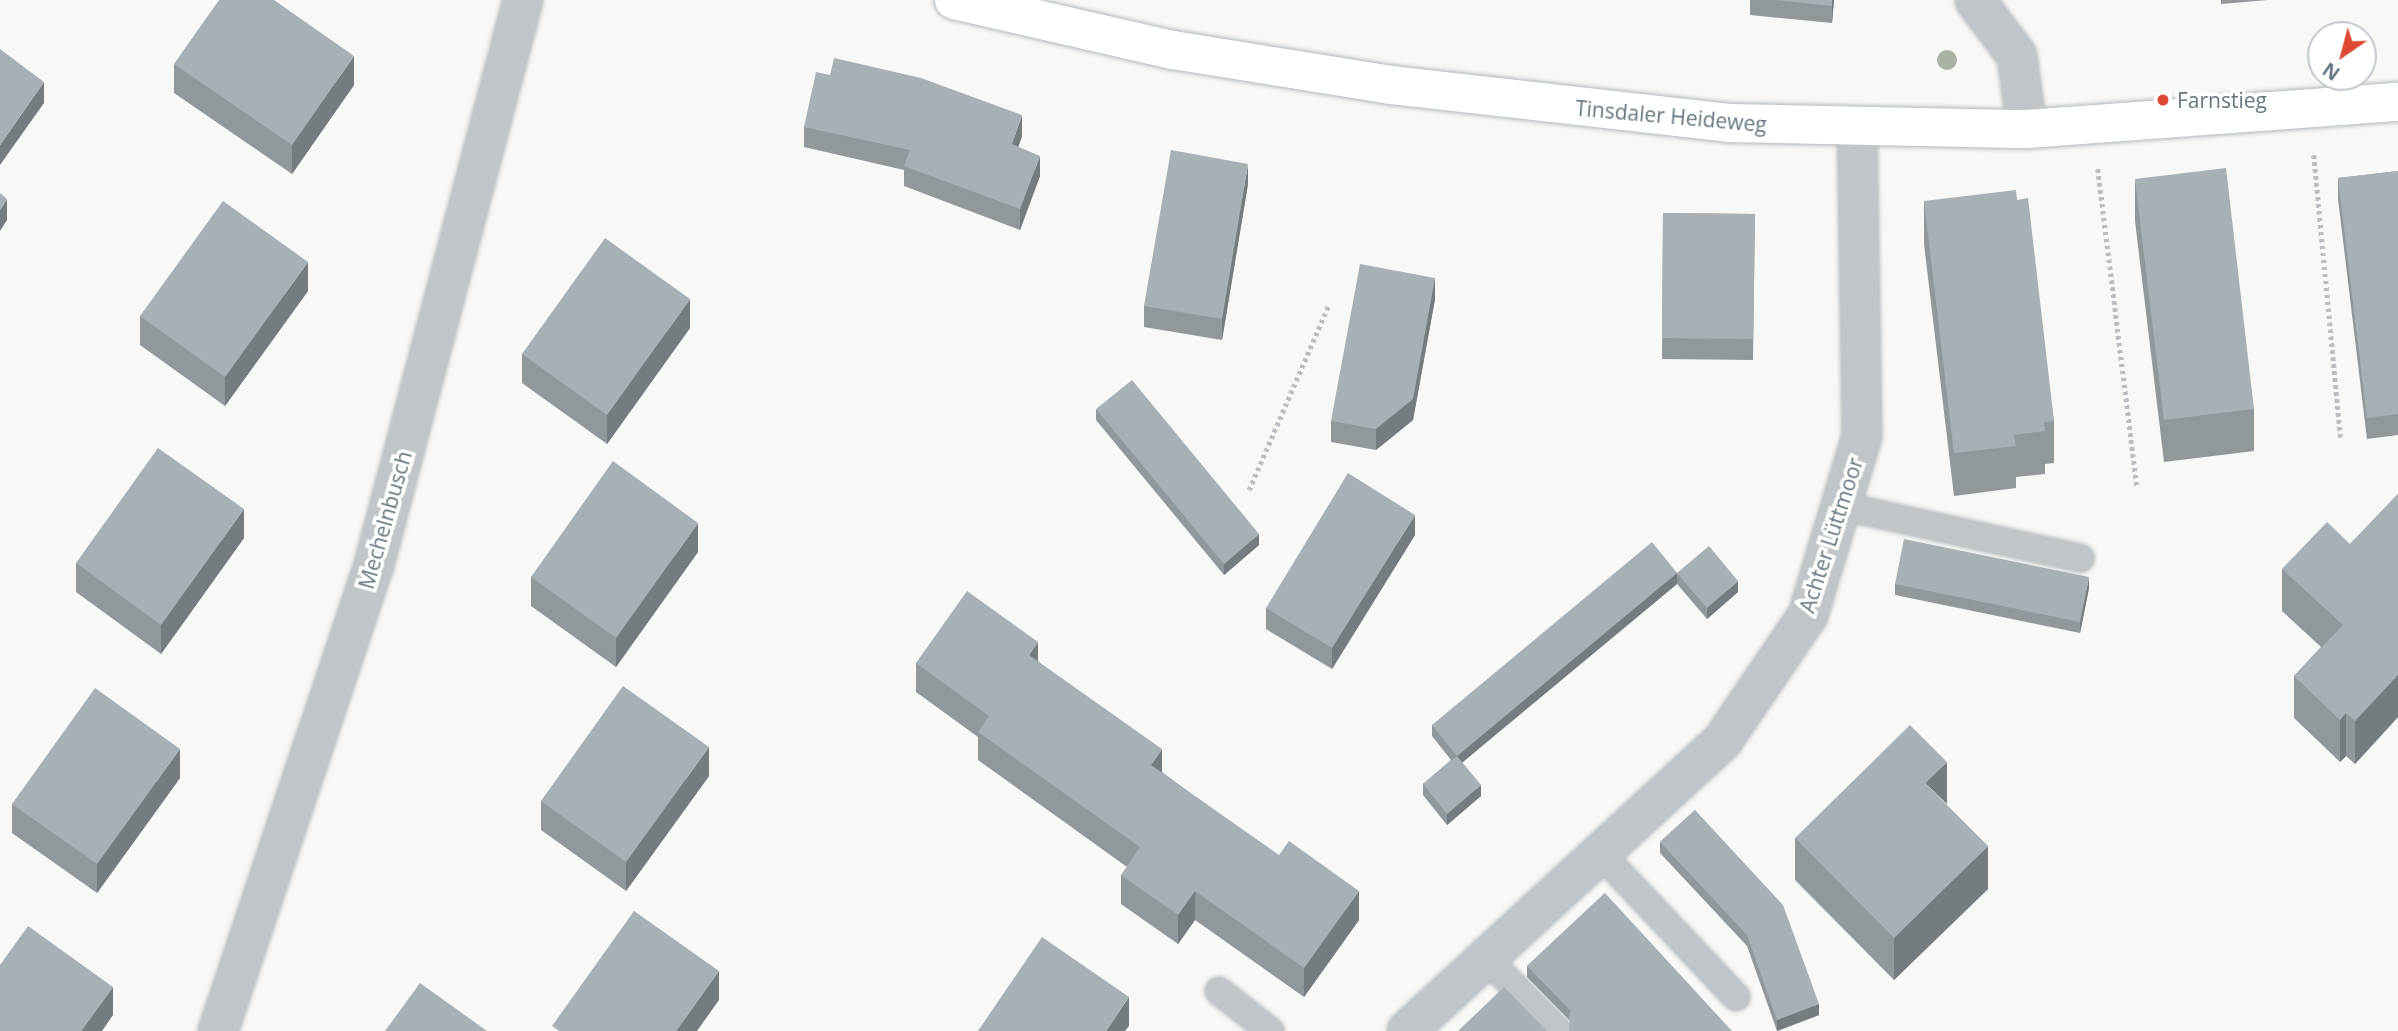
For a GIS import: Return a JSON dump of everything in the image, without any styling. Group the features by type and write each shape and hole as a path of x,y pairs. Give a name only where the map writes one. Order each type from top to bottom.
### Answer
{"street":[{"name":"Mechelnbusch","path":"218,1031 374,565 523,0"},
{"name":"Tinsdaler Heideweg","path":"954,0 1174,50 1391,85 1730,124 2027,129 2310,111 2398,102"},
{"path":"1975,0 2017,56 2027,129"},
{"name":"Achter Lüttmoor","path":"1408,1031 1724,740 1808,615 1862,436 1857,128"}],"lane":[{"path":"1841,506 2080,558"},
{"path":"1600,853 1736,997"},
{"path":"1486,958 1558,1031"},
{"path":"1219,991 1270,1031"}],"path":[{"path":"2310,111 2342,440"},
{"path":"2092,125 2137,488"},
{"path":"1249,490 1329,304"}],"building":[{"path":"219,0 274,0 354,56 292,145 174,64"},
{"path":"1775,0 1832,0 1832,6"},
{"path":"0,49 44,82 0,145"},
{"path":"834,58 921,78 1022,115 1012,144 1040,156 1020,209 904,166 910,150 804,127 816,72 830,75"},
{"path":"1171,150 1248,164 1222,319 1144,306"},
{"path":"2226,168 2254,409 2164,420 2135,179"},
{"path":"2398,171 2398,414 2367,418 2338,178"},
{"path":"2016,190 2017,200 2028,198 2054,421 2044,422 2045,431 2014,435 2016,446 1954,453 1924,201"},
{"path":"0,193 7,199 0,210"},
{"path":"223,201 308,262 225,377 140,316"},
{"path":"1663,213 1755,214 1753,339 1662,338"},
{"path":"605,238 690,299 607,415 522,354"},
{"path":"1360,264 1435,278 1413,399 1376,429 1331,421"},
{"path":"1132,380 1259,534 1224,564 1096,409"},
{"path":"158,448 244,509 161,625 76,563"},
{"path":"613,461 698,523 616,638 531,577"},
{"path":"1348,473 1415,515 1332,648 1266,608"},
{"path":"2398,494 2398,675 2355,721 2346,713 2340,720 2294,676 2343,625 2282,569 2327,522 2350,544"},
{"path":"1904,539 2089,577 2080,622 1895,584"},
{"path":"1652,542 1677,573 1457,756 1432,725"},
{"path":"1709,546 1738,581 1707,608 1677,573"},
{"path":"967,591 1038,642 1029,655 1162,749 1151,765 1279,855 1289,841 1359,891 1304,968 1195,891 1178,915 1121,875 1140,847 978,732 989,716 916,663"},
{"path":"623,686 709,747 626,862 541,801"},
{"path":"95,688 180,749 97,864 12,804"},
{"path":"1910,725 1947,762 1925,783 1988,846 1894,938 1795,838"},
{"path":"1457,756 1481,785 1447,814 1423,784"},
{"path":"1695,810 1783,905 1819,1004 1777,1020 1747,935 1660,842"},
{"path":"1605,893 1732,1031 1569,1031 1570,1010 1527,966"},
{"path":"634,911 719,971 676,1031 559,1031 552,1026"},
{"path":"28,926 113,987 81,1031 0,1031 0,965"},
{"path":"1042,937 1129,997 1106,1031 978,1031"},
{"path":"420,983 487,1031 385,1031"},
{"path":"1504,987 1547,1031 1458,1031"}],"place":[{"name":"Farnstieg","path":"2163,100"}]}
